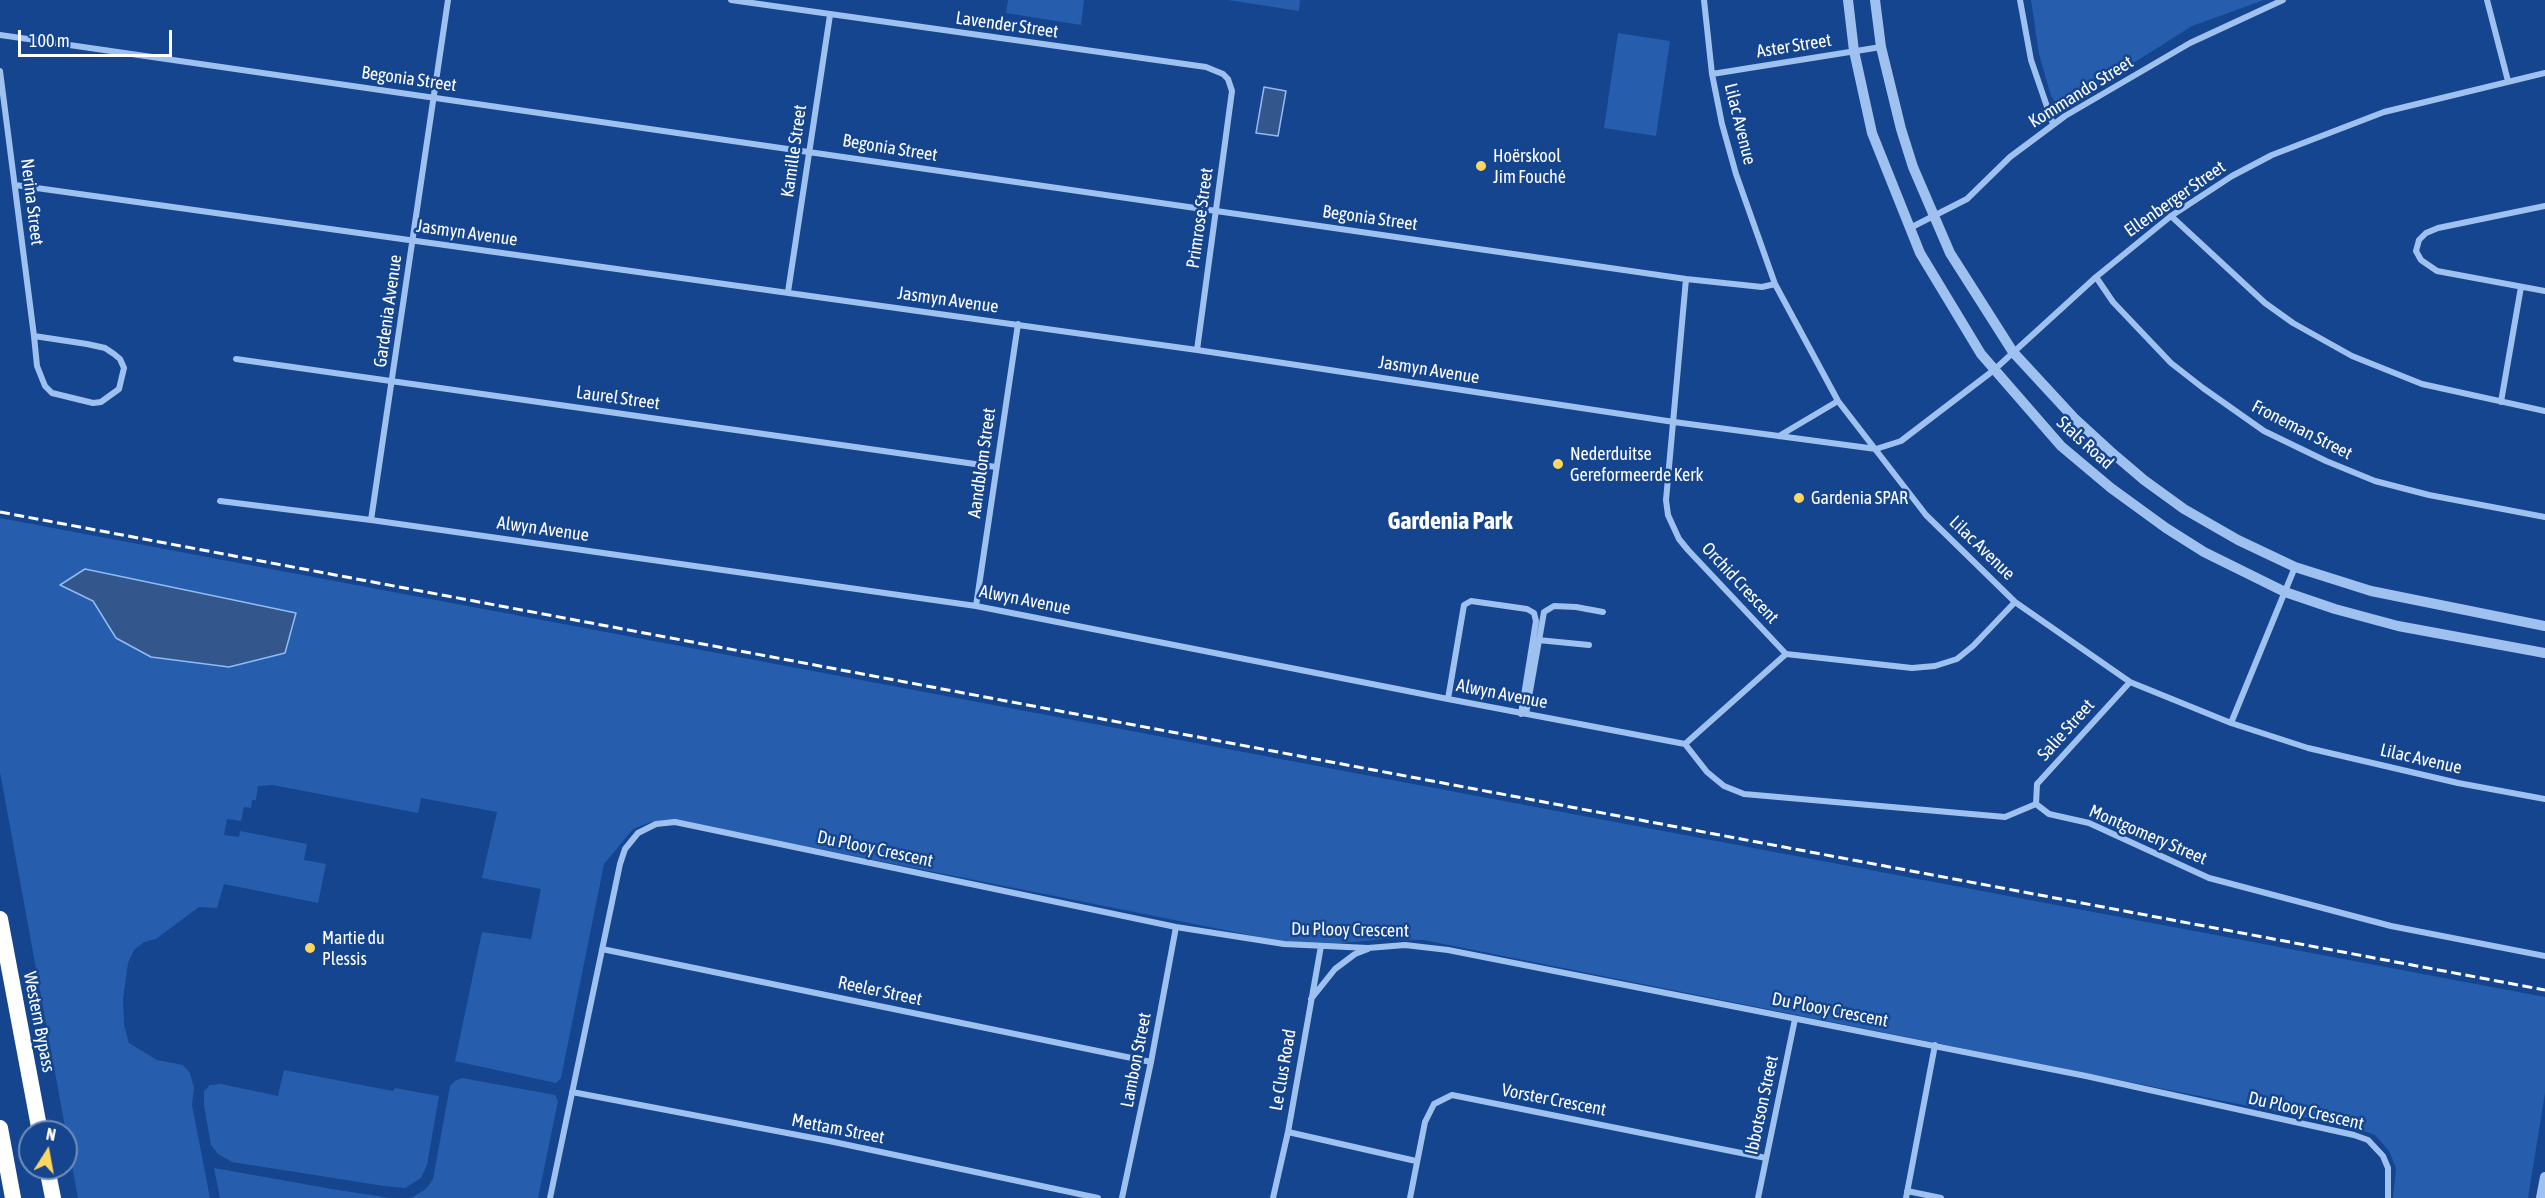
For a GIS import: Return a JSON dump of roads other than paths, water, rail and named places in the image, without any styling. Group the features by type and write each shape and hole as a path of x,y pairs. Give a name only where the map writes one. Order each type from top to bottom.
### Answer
{"highway":[{"name":"Western Bypass","path":"0,919 38,1120"},
{"path":"0,1128 13,1198"},
{"path":"49,1180 53,1198"}],"street":[{"name":"Gardenia Avenue","path":"372,520 448,0"},
{"name":"Lavender Street","path":"731,0 1206,68 1223,74 1228,79 1232,91"},
{"name":"Lilac Avenue","path":"1704,0 1712,74 1722,124 1736,174 1775,284 1838,401 1926,515 2015,602 2130,682 2231,723 2308,748 2458,783 2545,799"},
{"name":"Stals Road","path":"1848,0 1854,51 1872,133 1909,228 1945,295 1981,354 2061,446 2111,488 2166,528 2204,552 2285,592 2398,626 2545,653"},
{"name":"Stals Road","path":"1875,0 1881,47 1912,167 1950,253 2013,352 2074,418 2144,480 2184,508 2238,540 2295,567 2371,591 2545,627"},
{"path":"2020,0 2031,60 2054,124"},
{"name":"Kommando Street","path":"1909,228 1967,199 2010,157 2054,124 2190,43 2283,0"},
{"path":"2487,0 2508,81"},
{"name":"Kamille Street","path":"788,292 830,15"},
{"name":"Begonia Street","path":"0,35 1686,279 1762,287 1775,284"},
{"name":"Aster Street","path":"1712,74 1881,47"},
{"name":"Nerina Street","path":"0,71 15,185 34,336 38,366 45,386 52,393 93,403 101,402 119,389 124,368 120,359 105,348 34,336"},
{"name":"Ellenberger Street","path":"1876,449 1901,441 1994,370 2096,277 2171,216 2232,176 2272,155 2384,111 2545,73"},
{"name":"Primrose Street","path":"1197,350 1232,91"},
{"name":"Jasmyn Avenue","path":"15,185 1018,324 1674,422 1876,449"},
{"path":"2545,206 2438,228 2426,233 2419,240 2416,251 2421,260 2437,271 2545,291"},
{"path":"2171,216 2265,303 2317,338 2352,356 2422,384 2545,411"},
{"name":"Froneman Street","path":"2096,277 2113,302 2171,363 2202,388 2264,431 2326,461 2375,481 2429,495 2545,517"},
{"name":"Orchid Crescent","path":"1686,279 1666,500 1673,528 1688,550 1786,654"},
{"path":"2501,402 2521,287"},
{"name":"Aandblom Street","path":"976,606 1018,324"},
{"name":"Laurel Street","path":"236,359 996,466"},
{"path":"1778,436 1838,401"},
{"name":"Alwyn Avenue","path":"220,501 372,520 976,606 1685,744"},
{"path":"2231,723 2295,567"},
{"path":"1448,699 1464,605 1471,601 1527,609 1534,613 1536,621 1523,714"},
{"path":"2015,602 1965,653 1957,659 1935,666 1912,668 1786,654 1685,744 1707,772 1724,786 1744,794 2005,817 2036,804"},
{"path":"1523,714 1544,612 1547,608 1576,607 1603,612"},
{"path":"1538,640 1589,645"},
{"name":"Salie Street","path":"2036,804 2037,784 2130,682"},
{"name":"Montgomery Street","path":"2036,804 2049,814 2089,823 2209,878 2391,926 2545,956"},
{"name":"Du Plooy Crescent","path":"550,1198 625,849 647,827 675,822 1176,927 1284,944 1368,948 1390,945 1426,946 1935,1045 2354,1135 2368,1140 2383,1156 2388,1168 2388,1198"},
{"name":"Lambon Street","path":"1122,1198 1151,1062 1176,927"},
{"name":"Le Clus Road","path":"1273,1198 1288,1132 1321,946"},
{"path":"1310,1000 1335,969 1355,954 1368,948"},
{"name":"Reeler Street","path":"602,949 1151,1062"},
{"name":"Ibbotson Street","path":"1758,1198 1795,1019"},
{"path":"1935,1045 1906,1195 1941,1198"},
{"name":"Mettam Street","path":"572,1092 1098,1198"},
{"name":"Vorster Crescent","path":"1410,1198 1416,1161 1429,1112 1434,1104 1452,1095 1766,1158"},
{"path":"1288,1132 1416,1161"},
{"path":"2541,1198 2545,1177"}],"railway":[{"path":"0,512 2545,990"}],"place":[{"name":"Hoërskool Jim Fouché","path":"1481,166"},
{"name":"Nederduitse Gereformeerde Kerk","path":"1558,464"},
{"name":"Gardenia SPAR","path":"1799,498"},
{"name":"Martie du Plessis","path":"310,948"}],"district":[{"name":"Gardenia Park","path":"1450,521"}]}
